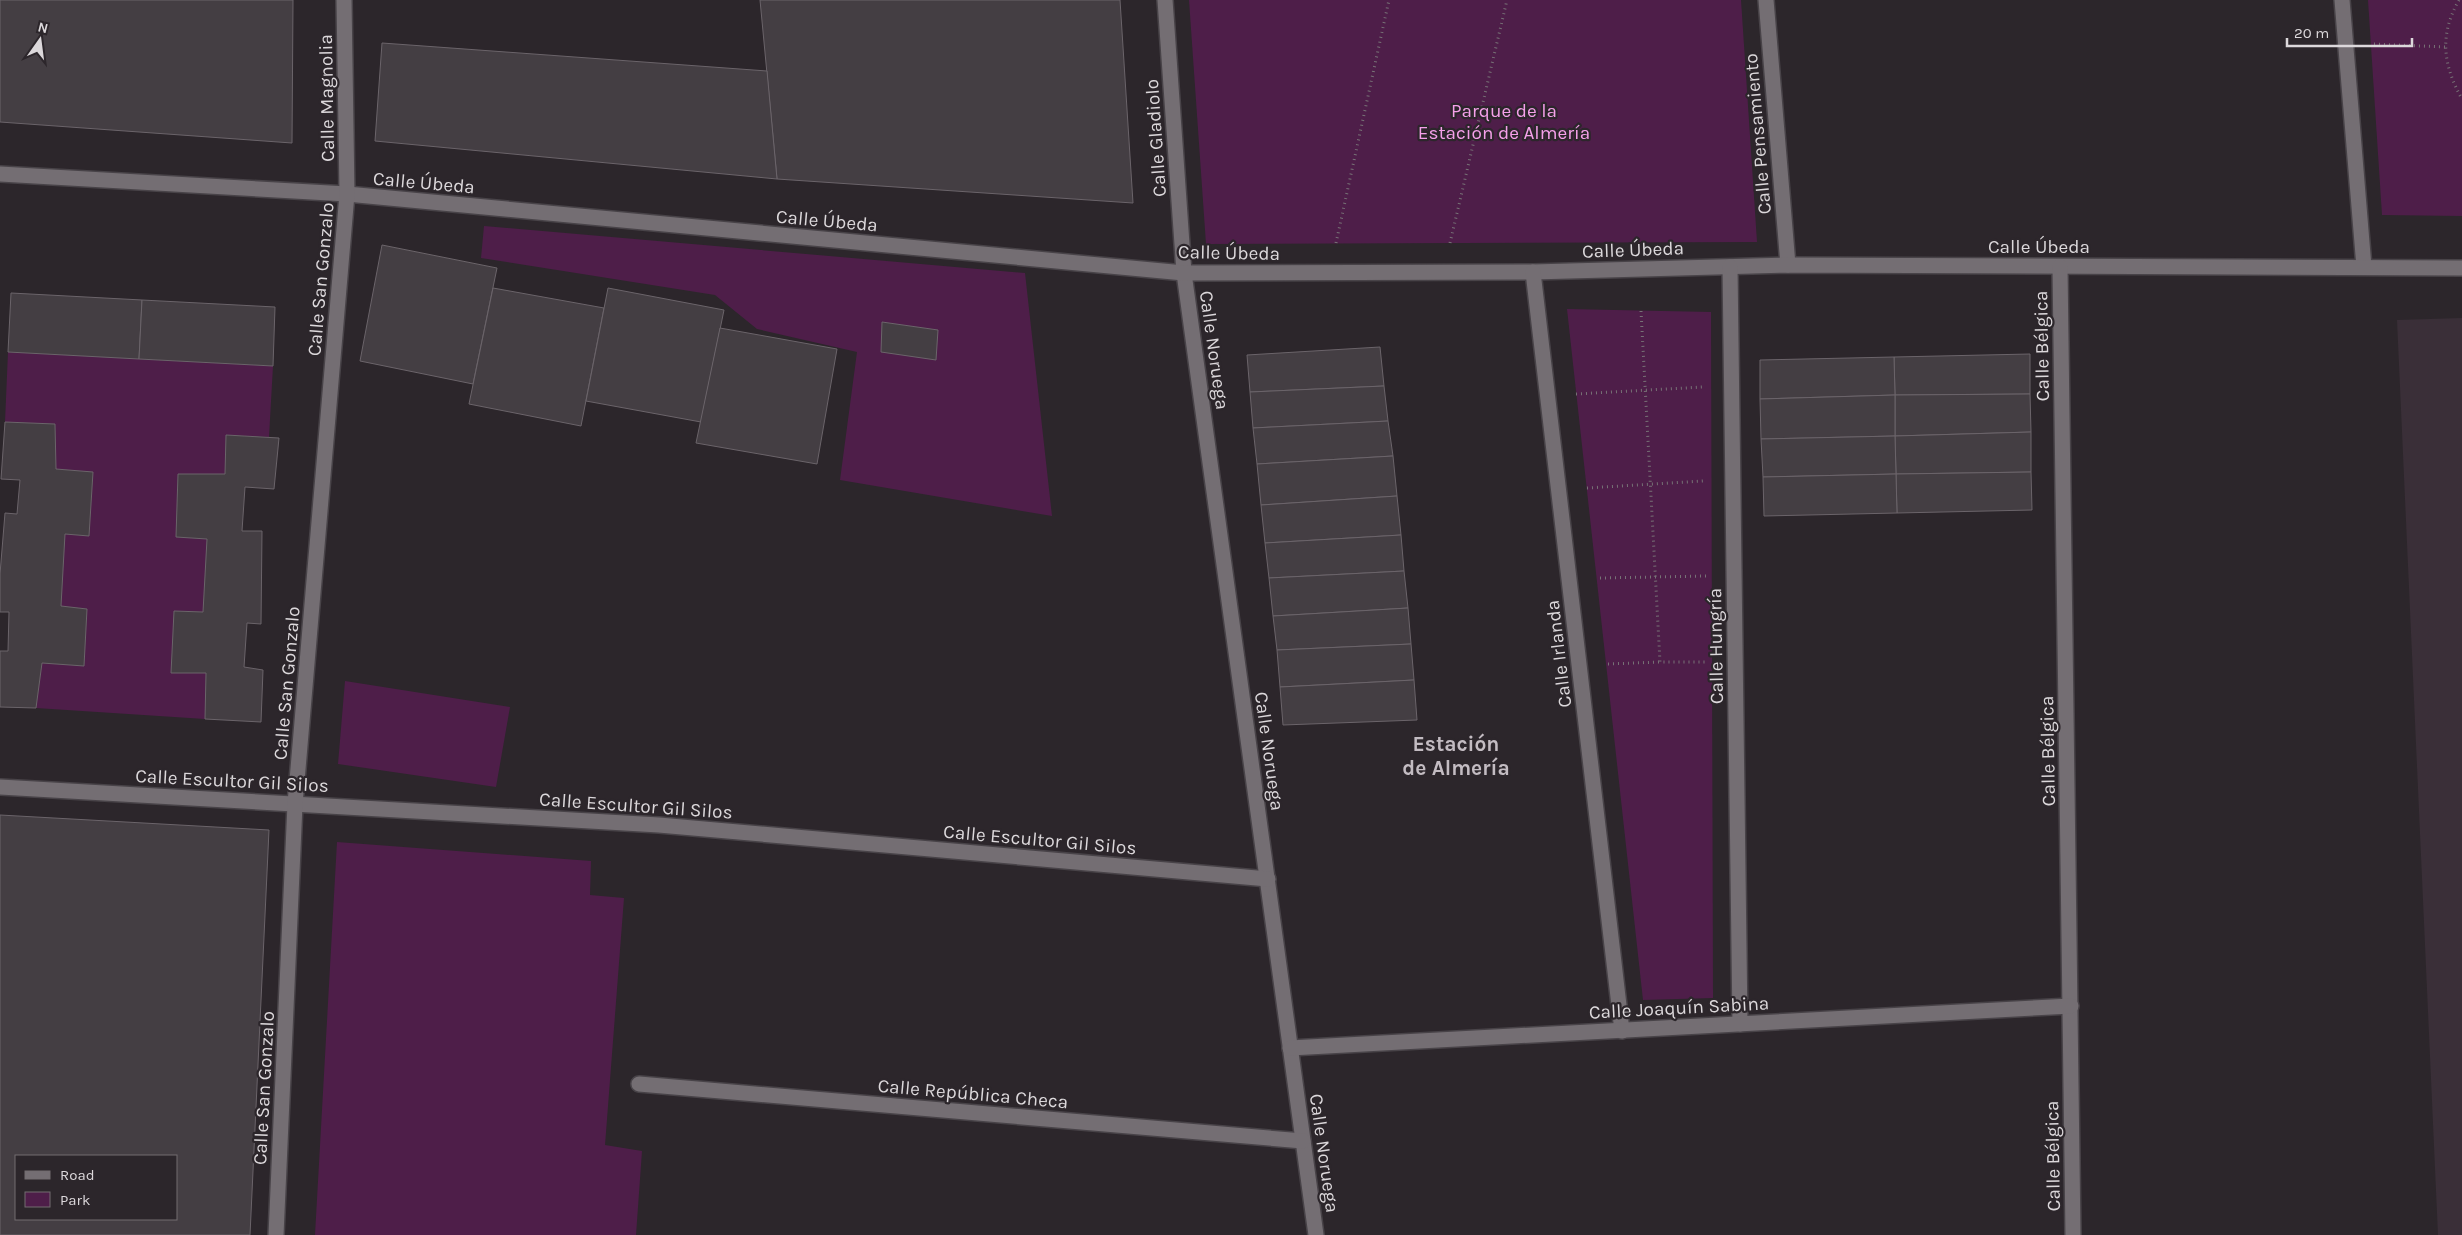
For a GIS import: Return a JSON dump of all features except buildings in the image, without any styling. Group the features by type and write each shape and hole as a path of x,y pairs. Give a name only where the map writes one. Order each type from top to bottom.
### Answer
{"street":[{"name":"Calle Magnolia","path":"344,0 347,194"},
{"name":"Calle Gladiolo","path":"1165,0 1184,273"},
{"name":"Calle Pensamiento","path":"1766,0 1788,265"},
{"path":"2342,0 2364,267"},
{"name":"Calle Úbeda","path":"0,174 347,194 1184,273 1533,272 1788,265 2462,268"},
{"name":"Calle San Gonzalo","path":"276,1235 295,804 347,194"},
{"name":"Calle Hungría","path":"1730,267 1740,1024"},
{"name":"Calle Bélgica","path":"2060,267 2073,1235"},
{"name":"Calle Irlanda","path":"1533,272 1622,1030"},
{"name":"Calle Noruega","path":"1184,273 1316,1235"},
{"name":"Calle Escultor Gil Silos","path":"0,787 659,825 1268,879"},
{"name":"Calle Joaquín Sabina","path":"1290,1048 2071,1006"},
{"name":"Calle República Checa","path":"639,1084 1303,1141"}],"path":[{"path":"1336,243 1389,0"},
{"path":"1450,243 1507,0"},
{"path":"2459,0 2450,16 2445,47 2450,78 2462,99"},
{"path":"2371,44 2445,47"},
{"path":"1640,311 1660,662"},
{"path":"1576,394 1711,387"},
{"path":"1587,488 1711,481"},
{"path":"1596,578 1711,576"},
{"path":"1606,664 1712,662"}],"shaded area":[{"path":"2462,318 2462,1235 2438,1235 2397,320"}],"green space":[{"name":"Parque de la Estación de Almería","path":"1189,0 1741,0 1757,242 1206,244"},
{"path":"2368,0 2462,0 2462,216 2382,215"},
{"path":"484,226 1025,273 1052,516 840,480 857,352 757,329 715,295 481,258"},
{"path":"1567,309 1711,312 1713,998 1643,1000"},
{"path":"8,352 273,366 269,437 226,435 225,474 178,474 176,537 207,539 203,612 174,611 171,672 206,673 205,719 36,708 42,663 84,666 87,609 61,606 65,534 89,536 93,473 56,469 55,424 5,422"},
{"path":"345,681 510,707 496,787 338,764"},
{"path":"337,842 591,861 590,895 624,898 605,1145 642,1151 636,1235 315,1235"}],"district":[{"name":"Estación de Almería","path":"1456,756"}]}
